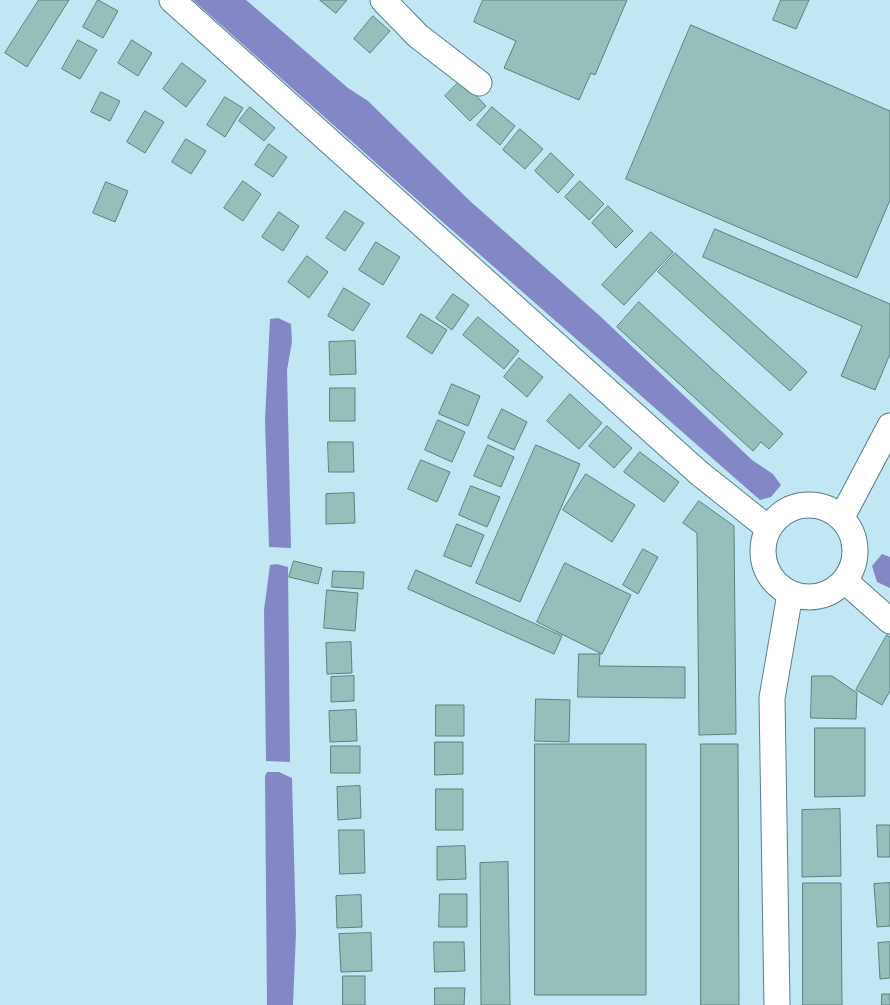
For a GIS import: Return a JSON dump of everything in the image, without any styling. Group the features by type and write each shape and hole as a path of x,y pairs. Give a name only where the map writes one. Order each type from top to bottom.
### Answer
{"street":[{"path":"172,0 699,473 768,528"},
{"path":"382,0 418,36 479,83"},
{"path":"842,517 890,426"},
{"path":"802,504 823,506 842,517 852,531 856,548 853,565 845,581 829,593 810,598 790,594 774,582 764,566 762,546 768,528 782,512 802,504"},
{"path":"845,581 890,621"},
{"path":"777,1005 772,698 790,594"}],"water":[{"path":"193,0 246,0 348,88 368,101 470,201 601,317 752,460 773,474 781,485 771,497 760,500"},
{"path":"278,318 291,324 292,342 287,370 291,548 269,547 265,420 270,319"},
{"path":"882,554 890,557 890,588 877,582 872,566"},
{"path":"277,564 288,567 290,762 266,761 264,610 270,565"},
{"path":"267,772 279,772 292,778 296,933 293,1005 267,1005 265,776"}],"building":[{"path":"39,0 69,0 27,67 5,53"},
{"path":"98,0 118,11 103,38 83,27"},
{"path":"320,0 347,0 336,13"},
{"path":"483,0 627,0 595,75 591,73 579,100 504,68 516,41 474,22"},
{"path":"781,0 809,0 796,29 773,20"},
{"path":"373,16 390,31 370,53 354,39"},
{"path":"691,25 890,111 890,200 857,278 626,179"},
{"path":"78,40 97,50 80,79 62,69"},
{"path":"132,40 152,53 138,76 118,63"},
{"path":"182,63 206,81 186,107 163,89"},
{"path":"461,80 486,106 470,121 445,96"},
{"path":"101,92 120,101 110,121 91,112"},
{"path":"225,97 243,108 225,137 207,125"},
{"path":"250,107 275,128 264,141 239,121"},
{"path":"492,107 515,126 500,145 477,125"},
{"path":"145,111 164,122 145,153 127,142"},
{"path":"520,129 543,149 525,169 503,150"},
{"path":"186,139 206,151 191,174 172,162"},
{"path":"269,144 287,157 273,177 255,165"},
{"path":"551,153 574,175 558,193 535,171"},
{"path":"243,181 261,194 243,221 224,208"},
{"path":"580,181 604,204 589,220 565,197"},
{"path":"106,182 128,191 115,222 93,213"},
{"path":"608,206 633,231 616,248 592,223"},
{"path":"345,211 364,223 345,251 326,238"},
{"path":"279,212 299,226 283,251 262,237"},
{"path":"715,229 890,304 890,354 875,390 841,376 862,326 703,257"},
{"path":"651,232 673,252 624,305 602,285"},
{"path":"376,242 400,257 383,285 359,270"},
{"path":"675,253 807,372 790,391 658,272"},
{"path":"307,256 328,272 309,298 288,282"},
{"path":"344,288 370,304 353,331 328,316"},
{"path":"453,294 469,305 452,330 436,318"},
{"path":"639,302 783,434 769,449 761,442 753,451 617,327"},
{"path":"421,314 447,330 432,354 407,337"},
{"path":"478,317 519,351 504,369 463,335"},
{"path":"355,341 356,374 330,375 329,342"},
{"path":"519,358 543,377 527,397 504,377"},
{"path":"452,384 480,396 468,426 439,414"},
{"path":"330,388 355,388 355,421 330,421"},
{"path":"570,394 602,423 579,449 547,421"},
{"path":"502,409 527,422 514,450 488,438"},
{"path":"438,420 465,432 452,462 425,450"},
{"path":"607,426 632,448 614,468 589,446"},
{"path":"328,442 353,442 354,472 329,472"},
{"path":"488,445 514,457 501,487 474,476"},
{"path":"536,445 580,464 520,602 476,583"},
{"path":"640,452 679,482 664,502 624,472"},
{"path":"421,460 450,472 437,502 408,489"},
{"path":"586,474 635,505 612,542 563,510"},
{"path":"471,486 500,497 487,527 459,515"},
{"path":"354,493 355,523 326,524 326,494"},
{"path":"699,501 734,526 736,734 699,735 697,533 683,523"},
{"path":"457,524 484,535 471,567 444,556"},
{"path":"643,549 658,557 638,594 623,585"},
{"path":"294,561 322,568 318,584 289,577"},
{"path":"565,563 631,595 602,654 537,622"},
{"path":"416,570 562,636 554,654 408,589"},
{"path":"333,571 364,572 363,589 332,587"},
{"path":"327,590 358,593 355,631 324,628"},
{"path":"887,635 890,637 890,691 882,705 856,690"},
{"path":"351,642 352,673 327,674 326,643"},
{"path":"579,654 600,654 599,666 685,667 685,698 578,697"},
{"path":"354,676 354,701 331,702 331,677"},
{"path":"812,676 832,676 857,693 856,719 811,718"},
{"path":"536,699 570,700 569,742 535,741"},
{"path":"436,705 464,705 464,736 436,736"},
{"path":"356,710 357,741 330,742 329,711"},
{"path":"815,728 865,728 865,796 815,797"},
{"path":"435,742 463,742 463,774 435,775"},
{"path":"535,744 646,744 646,995 535,995"},
{"path":"701,744 738,744 739,1005 701,1005"},
{"path":"331,746 360,746 360,773 331,773"},
{"path":"360,786 361,818 338,820 337,787"},
{"path":"436,789 463,789 463,830 436,830"},
{"path":"840,809 841,876 802,877 802,810"},
{"path":"877,825 890,825 890,857 878,857"},
{"path":"339,830 364,830 365,873 340,874"},
{"path":"465,846 466,879 437,880 437,847"},
{"path":"508,862 510,1005 481,1005 480,863"},
{"path":"803,883 841,883 842,1005 803,1005"},
{"path":"890,883 890,926 877,927 874,884"},
{"path":"440,894 467,894 467,927 439,927"},
{"path":"361,895 362,927 337,928 336,896"},
{"path":"371,933 372,971 341,972 339,934"},
{"path":"434,942 464,942 465,971 435,972"},
{"path":"890,942 890,978 880,979 878,943"},
{"path":"343,976 365,976 365,1005 343,1005"},
{"path":"435,988 465,988 464,1005 435,1005"},
{"path":"882,994 890,994 890,1005 882,1005"}]}
